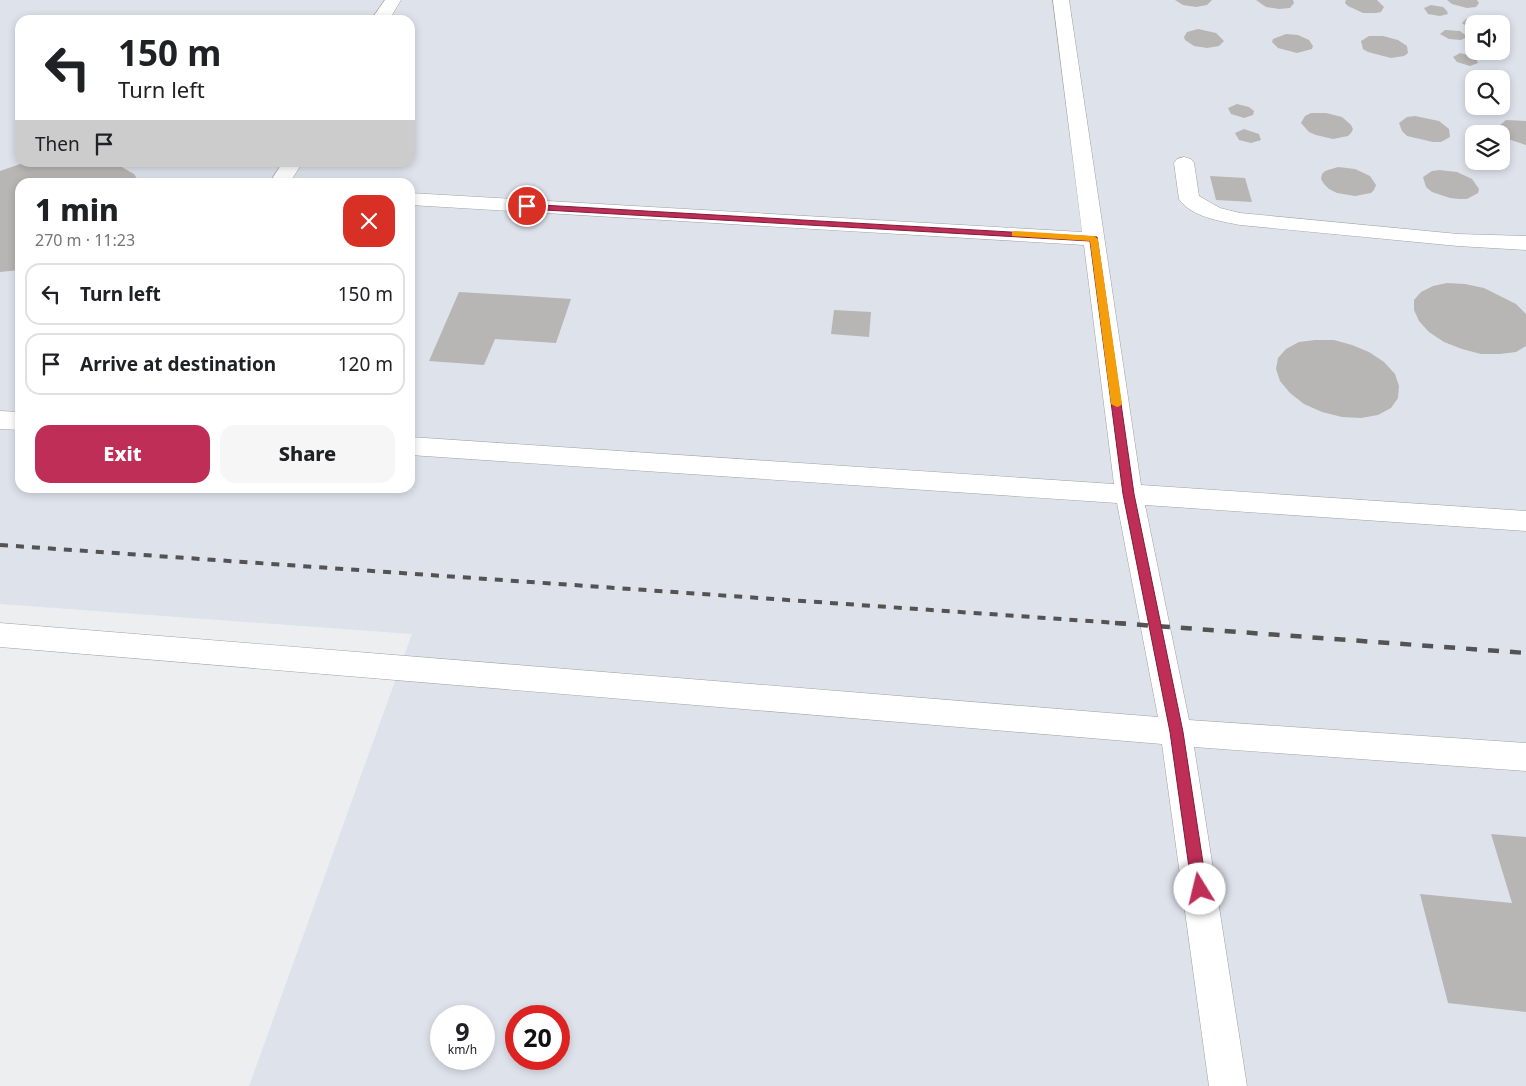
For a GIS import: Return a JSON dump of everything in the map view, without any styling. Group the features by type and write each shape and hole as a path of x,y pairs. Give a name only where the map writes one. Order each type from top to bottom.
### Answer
{"lane":[{"path":"383,15 393,0"},
{"path":"1061,0 1129,494 1176,732 1228,1086"},
{"path":"1184,162 1189,199 1213,213 1240,219 1448,239 1526,243"},
{"path":"283,178 290,167"},
{"path":"415,199 1094,239"},
{"path":"0,420 15,421"},
{"path":"415,446 1526,520"},
{"path":"0,635 1176,732 1526,757"}],"shaded area":[{"path":"0,0 1526,0 1526,1086 249,1086 412,634 0,604"}],"building":[{"path":"1175,0 1212,0 1207,5 1196,7 1183,5"},
{"path":"1256,0 1293,0 1294,3 1290,8 1279,9 1266,7"},
{"path":"1346,0 1377,0 1384,7 1381,12 1363,13 1348,6 1345,3"},
{"path":"1447,0 1477,0 1479,3 1476,7 1467,8 1452,4"},
{"path":"1431,5 1443,7 1448,14 1440,16 1428,14 1424,8"},
{"path":"1198,29 1216,33 1224,41 1219,46 1207,48 1194,46 1185,40 1184,37 1187,32"},
{"path":"1445,30 1460,31 1465,35 1465,38 1461,40 1449,39 1440,34"},
{"path":"1286,34 1298,35 1309,40 1313,46 1312,49 1297,53 1278,48 1272,42 1273,39"},
{"path":"1369,36 1383,36 1398,40 1407,46 1408,53 1404,56 1391,58 1368,52 1363,49 1361,41"},
{"path":"1460,53 1465,54 1465,60 1476,60 1478,63 1470,66 1457,62 1453,57"},
{"path":"1237,104 1249,107 1254,111 1253,115 1244,118 1231,114 1228,108"},
{"path":"1311,113 1326,113 1342,117 1353,129 1348,136 1333,139 1316,135 1309,132 1301,123 1305,116"},
{"path":"1415,116 1439,121 1449,129 1450,137 1441,142 1433,142 1407,136 1402,131 1399,123 1407,117"},
{"path":"1506,120 1526,121 1526,145 1510,140 1510,125 1500,125"},
{"path":"1244,129 1259,134 1261,140 1251,143 1239,140 1235,133"},
{"path":"15,166 122,167 134,174 136,178 15,178 15,270 0,272 0,171"},
{"path":"1338,167 1355,169 1370,176 1376,185 1374,190 1371,193 1355,196 1337,193 1329,189 1321,179 1322,174 1325,171"},
{"path":"1432,171 1457,172 1472,179 1479,189 1478,193 1467,199 1459,199 1432,192 1426,187 1423,177"},
{"path":"1210,176 1245,178 1252,202 1216,200"},
{"path":"1447,283 1484,288 1516,304 1526,314 1526,346 1516,352 1481,354 1444,342 1429,332 1419,321 1414,310 1414,300 1421,292 1433,286"},
{"path":"459,292 571,299 556,343 495,339 484,365 429,361"},
{"path":"834,310 871,312 869,337 831,334"},
{"path":"1334,340 1352,345 1369,352 1384,362 1395,374 1399,386 1398,398 1391,408 1378,415 1361,418 1342,417 1322,412 1304,404 1290,393 1280,381 1276,369 1278,358 1286,349 1299,342"},
{"path":"1491,834 1526,837 1526,1012 1448,1003 1420,894 1512,903"}],"railway":[{"path":"0,545 1132,624"},
{"path":"1115,623 1526,653"}],"slow traffic":[{"path":"1015,234 1094,239 1117,404"}],"route":[{"path":"527,206 1094,239 1129,494 1176,732 1200,889"}]}
